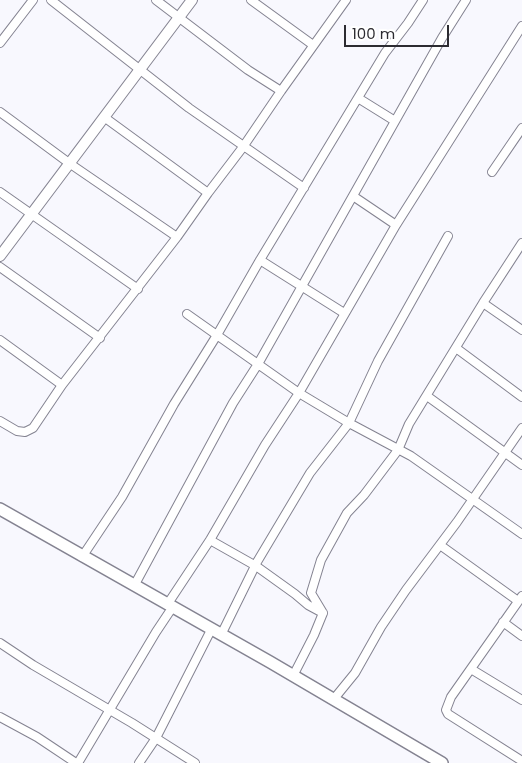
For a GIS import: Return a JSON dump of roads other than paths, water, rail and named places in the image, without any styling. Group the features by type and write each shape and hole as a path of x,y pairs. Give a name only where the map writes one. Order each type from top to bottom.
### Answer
{"main road":[{"path":"0,509 442,763"}],"street":[{"path":"0,43 33,0"},
{"path":"51,0 138,70 243,147 304,188"},
{"path":"156,0 248,70 281,91"},
{"path":"0,256 192,0"},
{"path":"252,0 313,45"},
{"path":"0,421 17,431 30,431 34,428 62,385 138,289 243,147 346,0"},
{"path":"82,557 122,497 174,404 217,336 260,260 358,98 386,53 423,0"},
{"path":"134,586 234,404 442,38 466,0"},
{"path":"0,716 77,763 110,712 170,606 265,445 299,393 396,225 522,26"},
{"path":"358,98 395,121"},
{"path":"0,112 69,163 177,237"},
{"path":"104,117 208,193"},
{"path":"492,172 522,128"},
{"path":"0,192 138,289"},
{"path":"353,196 396,225"},
{"path":"140,763 310,473 349,423 378,361 448,236"},
{"path":"323,613 311,593 320,560 347,513 364,495 398,450 410,424 482,304 519,254 522,243"},
{"path":"260,260 344,314"},
{"path":"0,268 100,338"},
{"path":"482,304 522,330"},
{"path":"187,314 299,393 349,423 411,456 522,534"},
{"path":"0,340 62,385"},
{"path":"456,348 522,397"},
{"path":"427,396 522,466"},
{"path":"333,700 355,673 381,627 406,590 522,428"},
{"path":"210,540 256,566 323,613"},
{"path":"440,545 520,598 446,706 448,714 522,761"},
{"path":"293,676 314,636 323,613"},
{"path":"503,622 522,636"},
{"path":"0,643 195,763"},
{"path":"471,669 522,700"}]}
